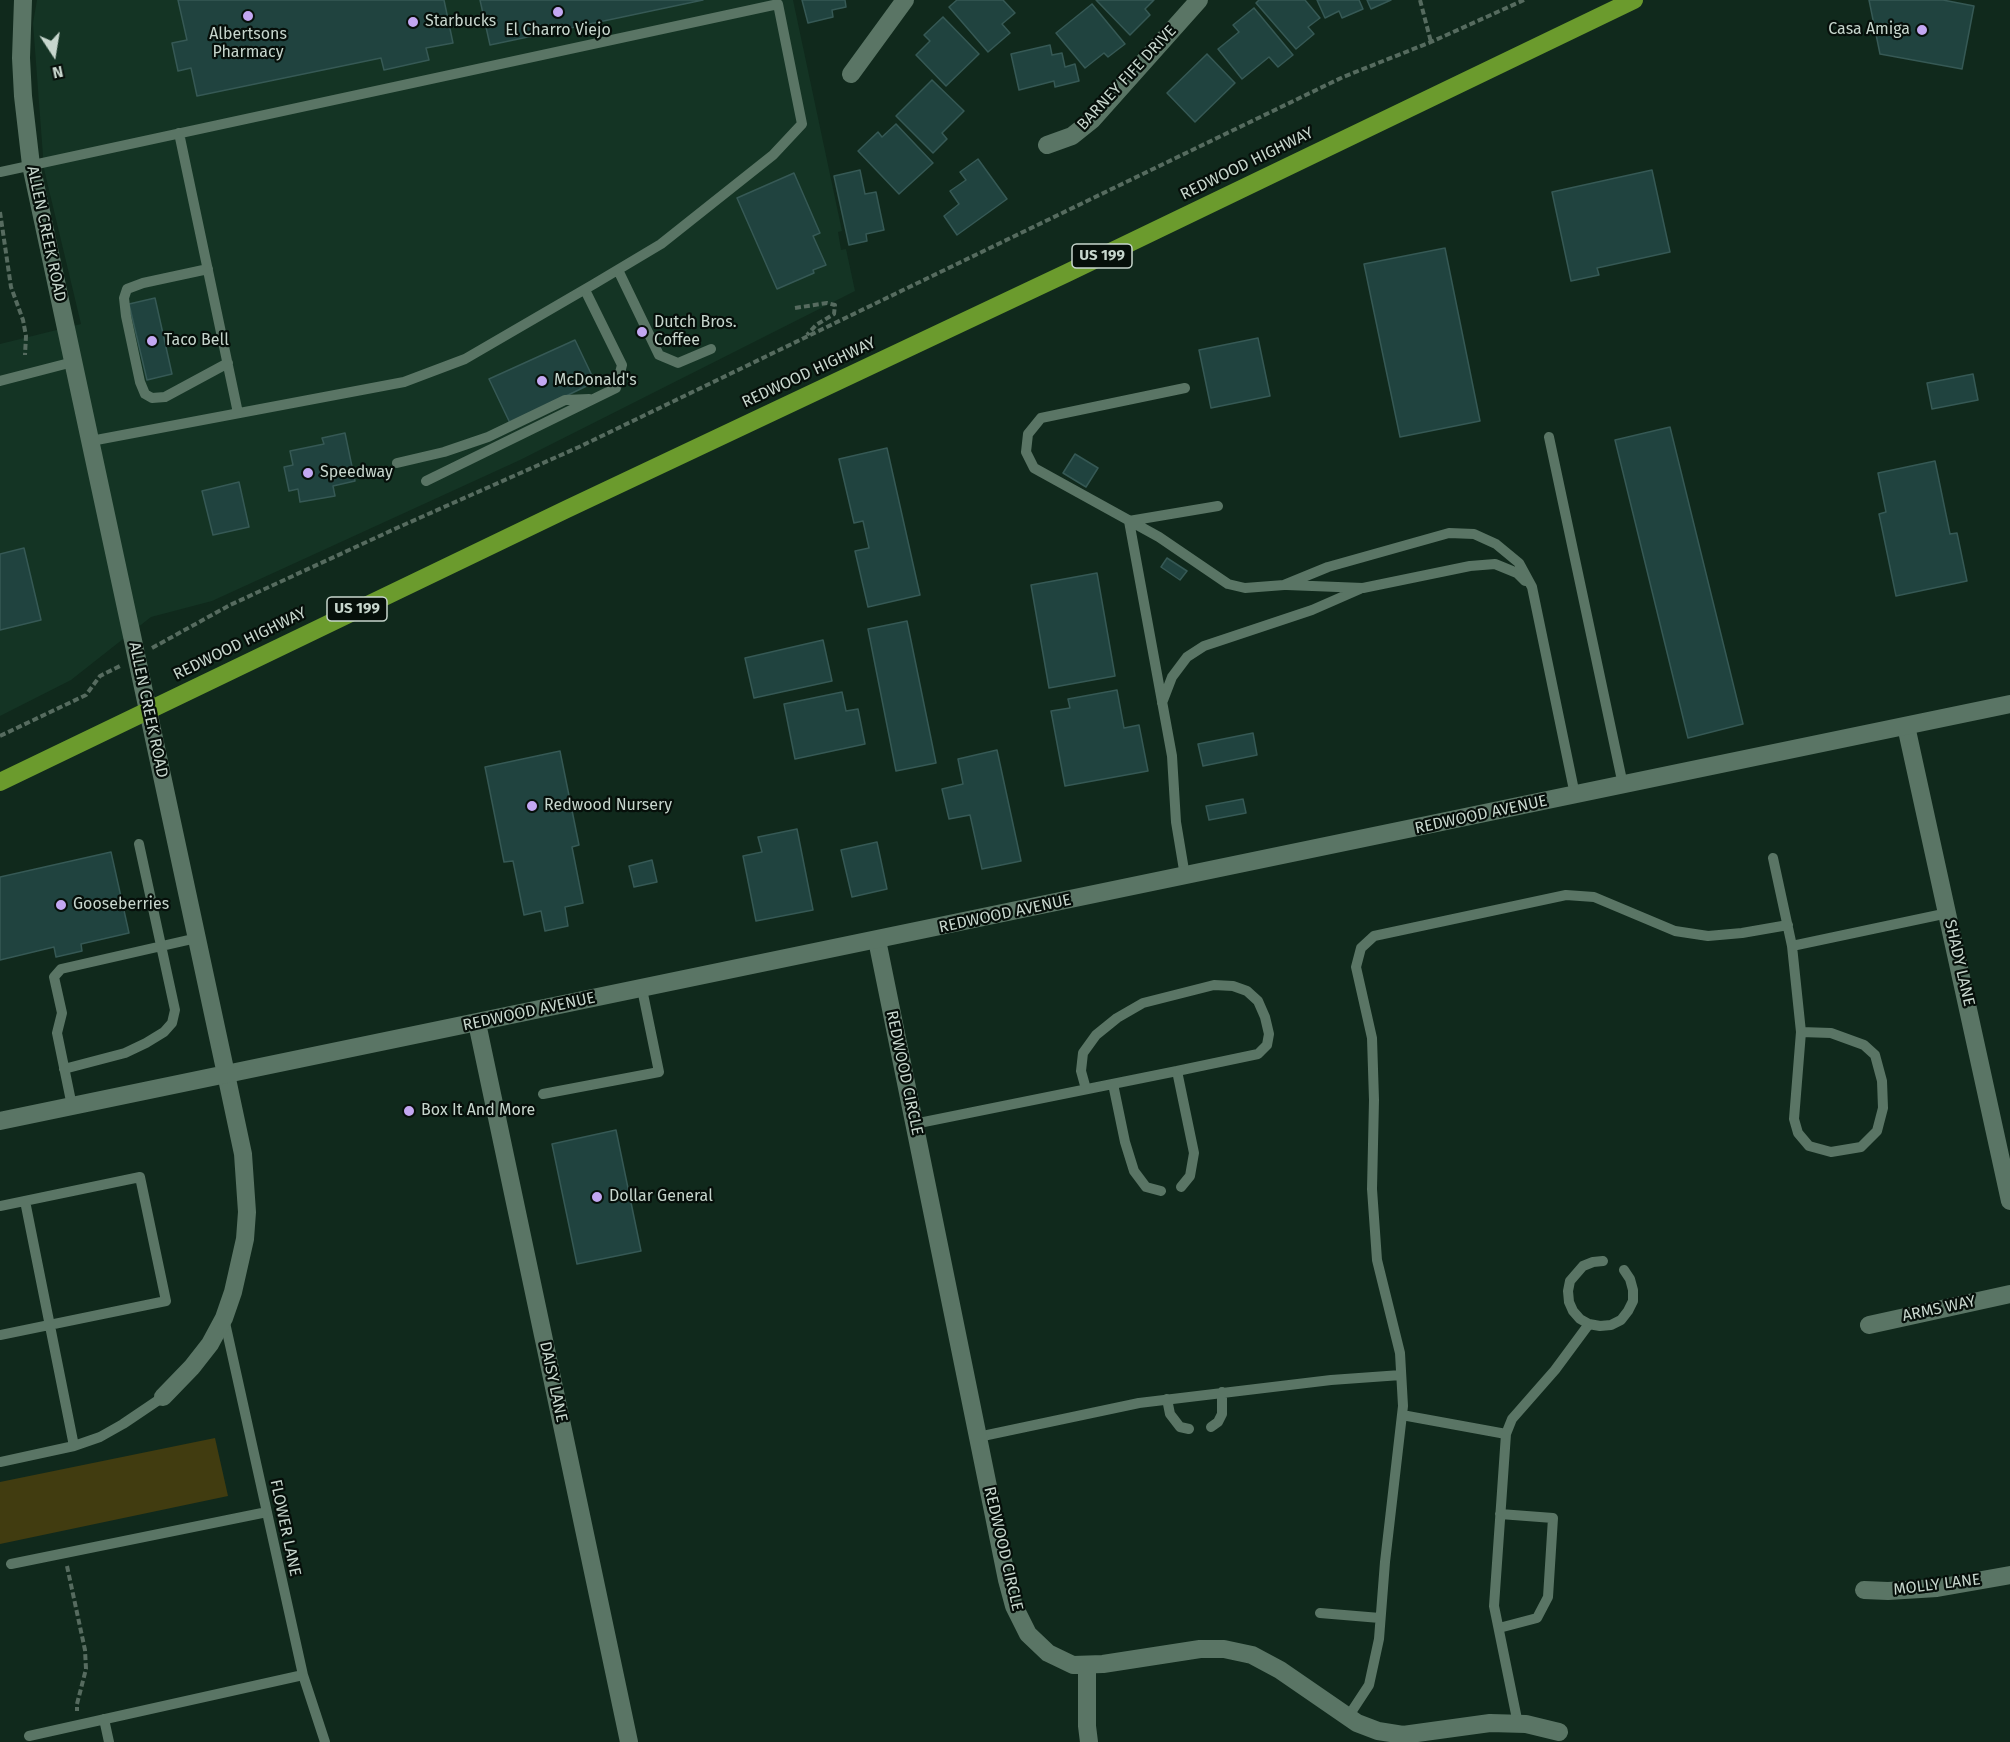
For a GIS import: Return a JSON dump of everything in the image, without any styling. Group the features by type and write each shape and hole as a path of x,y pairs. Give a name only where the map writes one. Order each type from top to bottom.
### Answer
{"highway":[{"name":"REDWOOD HIGHWAY","path":"0,782 1634,0"}],"street":[{"name":"ALLEN CREEK ROAD","path":"23,0 21,58 31,165 243,1154 247,1212 245,1239 233,1292 224,1318 210,1344 163,1397"},
{"path":"851,74 905,0"},
{"name":"BARNEY FIFE DRIVE","path":"1047,145 1072,136 1092,120 1198,0"},
{"name":"REDWOOD AVENUE","path":"0,1121 2010,704"},
{"name":"SHADY LANE","path":"1906,726 2010,1201"},
{"name":"REDWOOD CIRCLE","path":"877,940 1007,1580 1014,1606 1028,1634 1048,1653 1073,1665 1087,1666 1200,1649 1224,1649 1252,1655 1280,1670 1357,1723 1378,1731 1403,1735 1490,1723 1518,1724 1559,1732"},
{"name":"DAISY LANE","path":"477,1023 629,1742"},
{"name":"ARMS WAY","path":"1869,1325 2010,1294"},
{"name":"MOLLY LANE","path":"1864,1590 1937,1588 2010,1575"},
{"path":"1087,1666 1089,1742"}],"lane":[{"path":"0,172 778,2 802,124 773,155 661,244 465,359 404,382 91,441"},
{"path":"179,133 238,413"},
{"path":"208,269 143,283 127,289 124,298 126,316 140,382 145,394 152,398 165,397 228,363"},
{"path":"618,270 659,355 678,363 711,349"},
{"path":"426,481 616,388 622,365 585,290"},
{"path":"0,381 74,362"},
{"path":"1185,388 1041,418 1028,434 1026,452 1034,468 1159,537 1228,584 1245,588 1284,585 1363,588"},
{"path":"397,463 444,452 488,436 565,400 593,399"},
{"path":"1548,437 1623,785"},
{"path":"1129,521 1218,506"},
{"path":"1129,521 1172,756 1176,822 1185,876"},
{"path":"1284,585 1328,567 1449,533 1474,534 1496,544 1519,563 1532,587 1575,795"},
{"path":"1162,704 1172,677 1187,657 1204,646 1312,609 1363,588 1470,566 1496,564 1517,573 1532,587"},
{"path":"64,1069 125,1053 155,1038 172,1023 175,1010 139,844"},
{"path":"1773,858 1792,946 1801,1032 1794,1119 1798,1133 1809,1146 1831,1152 1861,1147 1877,1131 1883,1108 1882,1081 1875,1055 1864,1045 1831,1033 1801,1032"},
{"path":"1348,1717 1369,1685 1379,1639 1402,1415 1400,1353 1377,1260 1372,1189 1374,1100 1372,1038 1356,967 1361,948 1374,936 1566,895 1594,897 1675,931 1708,936 1788,925"},
{"path":"1792,946 1948,913"},
{"path":"72,1106 57,1033 62,1013 54,976 61,969 197,938"},
{"path":"914,1124 1178,1071 1258,1054 1267,1045 1269,1034 1258,1001 1247,991 1233,986 1214,985 1143,1002 1117,1018 1096,1035 1083,1053 1081,1071 1086,1089"},
{"path":"543,1094 659,1072 642,989"},
{"path":"1178,1071 1194,1153 1190,1176 1181,1187"},
{"path":"1113,1084 1125,1142 1134,1171 1146,1187 1161,1191"},
{"path":"0,1206 140,1177 166,1301 0,1335"},
{"path":"25,1201 74,1446"},
{"path":"1604,1261 1583,1266 1570,1281 1569,1302 1580,1319 1589,1324 1611,1325 1621,1320 1629,1311 1633,1301 1633,1290 1624,1270"},
{"name":"FLOWER LANE","path":"224,1318 303,1676 325,1742"},
{"path":"1518,1724 1494,1606 1506,1434 1512,1419 1555,1370 1589,1324"},
{"path":"978,1437 1139,1403 1330,1380 1401,1375"},
{"path":"1211,1427 1218,1422 1222,1413 1222,1392"},
{"path":"0,1462 74,1446 100,1437 163,1397"},
{"path":"1167,1399 1170,1414 1180,1427 1189,1429"},
{"path":"1402,1415 1506,1434"},
{"path":"11,1564 267,1512"},
{"path":"1499,1628 1537,1618 1548,1598 1553,1518 1500,1514"},
{"path":"1320,1613 1380,1618"},
{"path":"29,1736 303,1676"},
{"path":"104,1719 109,1742"}],"path":[{"path":"1420,0 1431,42"},
{"path":"0,736 86,695 100,676 230,605 579,447 1343,77 1431,42 1524,0"},
{"path":"0,212 11,287 24,328 25,355"},
{"path":"795,308 827,303 835,305 834,314 816,325 805,338"},
{"path":"64,1554 85,1650 86,1669 77,1704 78,1725"}],"shaded area":[{"path":"37,0 793,0 842,231 838,232 841,250 846,249 855,291 520,460 212,601 151,617 71,680 0,716 0,344 81,324 44,169 33,23"},
{"path":"215,1438 228,1496 0,1544 0,1482"}],"building":[{"path":"178,0 444,0 453,43 426,48 429,60 384,70 381,58 197,96 191,68 178,71 172,43 187,40"},
{"path":"480,0 703,0 490,45"},
{"path":"802,0 845,0 846,7 832,10 833,17 808,23"},
{"path":"957,0 1003,0 1015,13 1002,24 1010,33 988,52 949,7"},
{"path":"1096,0 1154,0 1145,9 1150,15 1130,35"},
{"path":"1259,0 1305,0 1320,18 1308,27 1314,34 1296,49 1256,3"},
{"path":"1317,0 1359,0 1363,9 1342,18 1339,11 1325,18"},
{"path":"1367,0 1391,0 1371,9"},
{"name":"Casa Amiga","path":"1869,0 1943,0 1974,6 1962,69 1880,54"},
{"path":"1092,4 1125,44 1108,57 1104,53 1085,68 1056,33"},
{"path":"1254,8 1293,55 1278,67 1269,57 1242,79 1218,49 1239,32 1233,25"},
{"path":"943,17 979,54 946,86 916,55 930,41 924,35"},
{"path":"1050,45 1052,55 1062,53 1065,67 1075,64 1079,81 1055,87 1054,81 1019,90 1011,54"},
{"path":"1207,54 1235,83 1195,122 1167,93"},
{"path":"932,80 964,111 942,133 947,139 933,153 896,116"},
{"path":"896,124 933,163 899,194 858,151 878,132 882,137"},
{"path":"978,159 1007,199 957,235 944,216 959,204 950,191 966,180 960,172"},
{"path":"860,170 865,194 876,192 884,230 866,234 867,241 849,245 834,176"},
{"path":"1652,170 1670,252 1597,268 1599,275 1571,281 1552,192"},
{"path":"794,173 820,233 813,236 826,265 813,270 814,273 777,289 737,198"},
{"path":"1445,248 1480,421 1400,437 1364,264"},
{"path":"155,298 172,374 147,380 129,304"},
{"path":"1258,338 1270,396 1211,408 1199,350"},
{"path":"575,340 595,382 510,423 489,379"},
{"path":"1973,374 1978,400 1932,409 1927,383"},
{"path":"1670,427 1743,724 1688,738 1615,440"},
{"path":"345,433 355,481 333,486 335,496 300,502 298,489 289,491 284,467 293,465 290,451 324,444 322,438"},
{"path":"887,448 920,595 868,607 855,551 869,548 863,521 854,523 839,459"},
{"path":"1075,454 1098,468 1086,487 1063,473"},
{"path":"1935,461 1950,534 1957,533 1967,581 1896,596 1879,514 1886,512 1878,473"},
{"path":"239,482 249,527 213,535 202,491"},
{"path":"24,548 41,620 0,630 0,554"},
{"path":"1167,558 1187,571 1180,580 1161,567"},
{"path":"1097,573 1115,676 1049,688 1031,585"},
{"path":"907,621 936,763 896,771 868,629"},
{"path":"823,640 832,681 754,698 745,658"},
{"path":"1117,690 1124,728 1139,725 1148,771 1065,786 1051,711 1070,708 1068,699"},
{"path":"842,692 846,711 858,709 865,744 795,759 784,704"},
{"path":"1253,733 1257,755 1203,766 1198,744"},
{"path":"997,750 1021,861 982,869 970,815 949,819 942,789 963,784 958,759"},
{"name":"Redwood Nursery","path":"560,751 579,845 572,847 583,903 565,907 568,926 545,931 541,911 524,915 513,861 504,862 485,767"},
{"path":"1243,799 1246,813 1209,820 1206,806"},
{"path":"797,829 813,910 756,921 743,856 762,852 758,837"},
{"path":"877,842 887,889 852,897 841,850"},
{"name":"Gooseberries","path":"111,852 129,933 81,944 82,951 56,957 54,947 0,960 0,877"},
{"path":"652,860 657,882 634,887 629,866"},
{"name":"Dollar General","path":"616,1130 641,1251 577,1264 552,1144"}],"place":[{"name":"El Charro Viejo","path":"558,12"},
{"name":"Albertsons Pharmacy","path":"248,16"},
{"name":"Starbucks","path":"413,22"},
{"name":"Casa Amiga","path":"1922,30"},
{"name":"Dutch Bros. Coffee","path":"642,332"},
{"name":"Taco Bell","path":"152,341"},
{"name":"McDonald's","path":"542,381"},
{"name":"Speedway","path":"308,473"},
{"name":"Redwood Nursery","path":"532,806"},
{"name":"Gooseberries","path":"61,905"},
{"name":"Box It And More","path":"409,1111"},
{"name":"Dollar General","path":"597,1197"}]}
